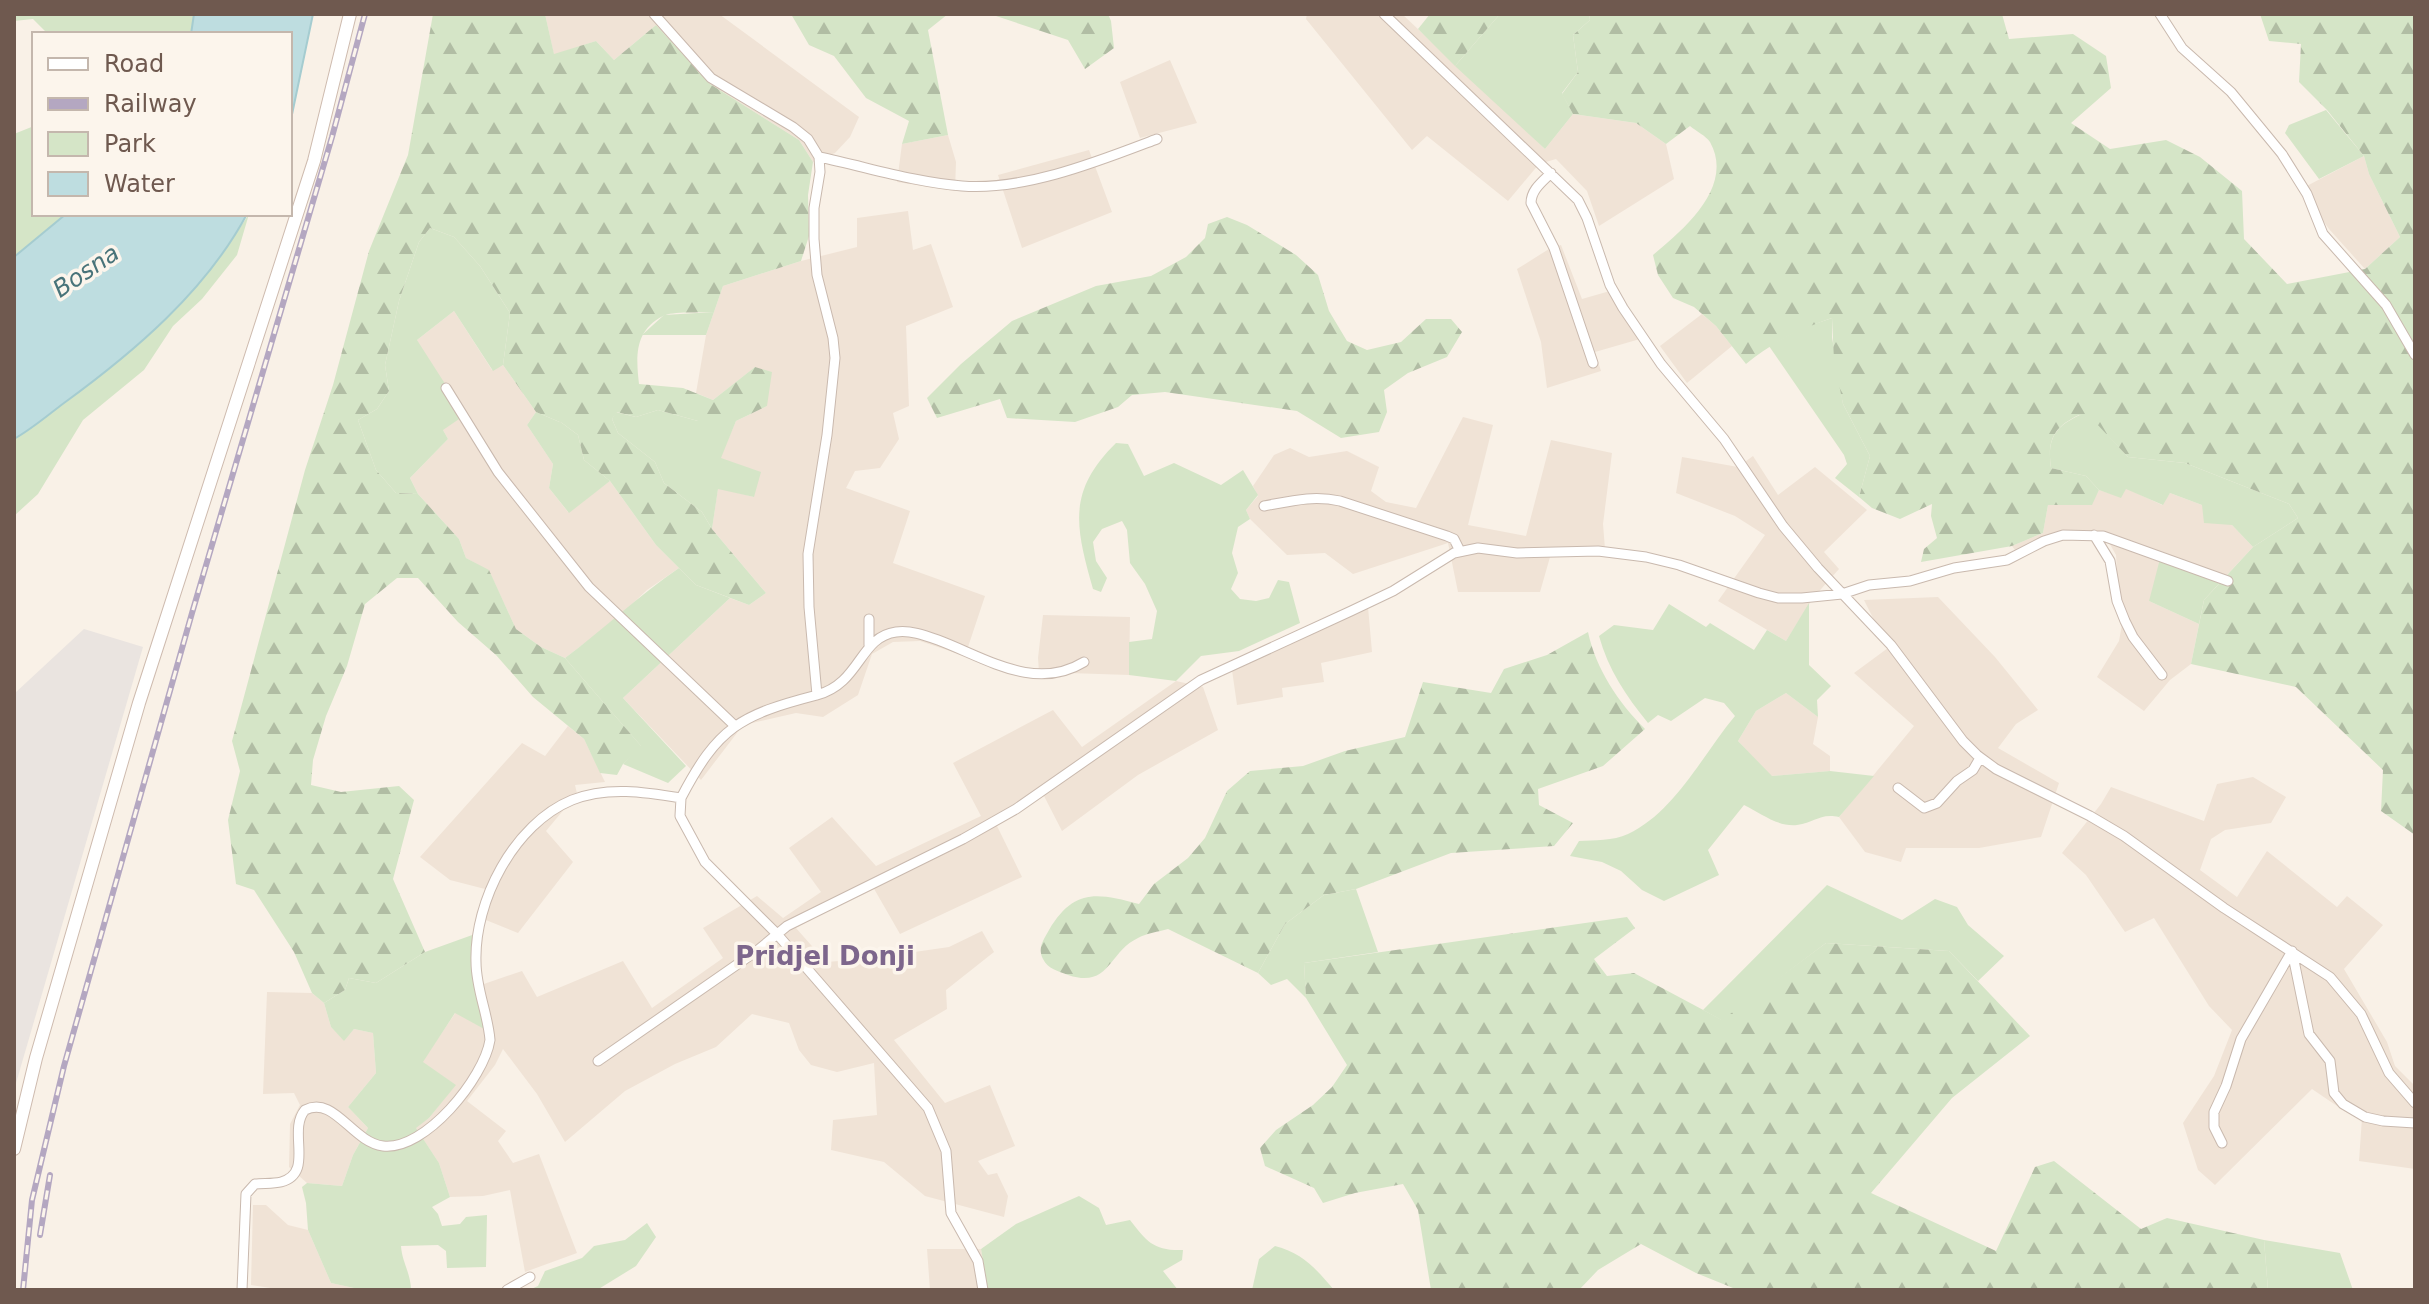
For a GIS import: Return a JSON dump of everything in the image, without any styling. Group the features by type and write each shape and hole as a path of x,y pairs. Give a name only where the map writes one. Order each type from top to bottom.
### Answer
{"main road":[{"path":"14,1149 40,1043 139,703 314,161 350,14"}],"street":[{"path":"654,14 711,78 793,127 808,139 819,157 814,239 817,275 835,358 827,435 808,554 817,695"},
{"path":"1384,14 1578,200 1610,285 1676,384 1724,439 1783,526 1891,645 1963,741 1996,769 2124,836 2224,908 2330,977 2361,1014 2389,1073 2415,1103"},
{"path":"2160,14 2182,48 2231,92 2273,143 2297,176 2323,234 2386,305 2415,355"},
{"path":"819,157 918,181 966,186 1008,184 1109,157 1157,139"},
{"path":"1551,173 1535,189 1531,203 1554,248 1593,363"},
{"path":"446,388 498,472 589,587 734,725"},
{"path":"1264,506 1307,497 1340,501 1447,536 1454,539 1460,551"},
{"path":"598,1061 797,920 963,839 1016,809 1209,676 1365,605 1460,551 1478,548 1517,553 1598,551 1646,557 1778,598 1821,597 2014,558 2055,537 2074,534 2103,536 2228,581"},
{"path":"2094,535 2110,561 2117,601 2125,621 2133,637 2162,675"},
{"path":"869,619 869,645"},
{"path":"983,1290 978,1261 951,1213 946,1151 928,1108 777,934 705,862 680,816 681,798 708,754 734,725 767,710 834,689 848,678 869,645 888,633 910,632 1038,676 1059,674 1084,662"},
{"path":"1898,788 1924,808 1932,806 1973,770 1980,758"},
{"path":"242,1290 246,1194 255,1184 283,1182 297,1171 297,1125 305,1110 321,1105 372,1144 385,1147 401,1145 432,1127 479,1071 488,1053 490,1040 475,961 482,906 501,868 537,823 573,800 592,795 629,791 681,798"},
{"path":"2292,951 2309,1034 2330,1061 2334,1093 2343,1104 2365,1117 2415,1123"},
{"path":"2222,1143 2214,1127 2214,1112 2241,1039 2292,951"},
{"path":"507,1290 530,1277"}],"shaded area":[{"path":"545,14 719,14 859,117 850,137 835,153 813,162 799,140 710,84 656,25 614,60 596,41 554,55"},
{"path":"1307,14 1402,14 1545,149 1573,114 1636,123 1666,144 1674,179 1599,226 1587,191 1556,159 1539,164 1508,201 1427,136 1412,150 1306,19"},
{"path":"1170,60 1197,123 1140,138 1120,82"},
{"path":"948,135 956,162 955,191 897,182 902,144"},
{"path":"1089,150 1112,212 1022,248 998,175"},
{"path":"2364,156 2369,174 2400,237 2365,269 2329,229 2301,189"},
{"path":"908,211 913,250 931,244 953,307 906,326 909,406 893,413 899,439 880,468 855,471 846,488 910,511 893,563 985,596 965,656 920,641 893,642 872,654 858,695 823,717 796,713 752,723 740,729 701,780 623,698 730,598 749,605 766,593 712,529 718,488 754,497 720,458 736,421 767,406 754,368 713,400 696,393 706,335 723,286 857,247 857,218"},
{"path":"1561,245 1582,299 1610,291 1640,339 1595,352 1601,371 1547,388 1541,342 1517,269"},
{"path":"454,311 492,370 503,365 536,412 527,425 553,464 549,488 568,512 610,481 656,545 679,568 647,590 614,621 565,658 541,647 516,629 489,571 466,558 459,539 418,494 410,478 448,439 417,340"},
{"path":"1702,314 1732,346 1687,383 1660,346"},
{"path":"1463,417 1493,425 1468,525 1526,536 1551,440 1612,453 1603,524 1605,549 1552,550 1540,592 1458,592 1448,543 1353,574 1325,553 1287,555 1250,519 1246,510 1258,496 1253,486 1274,455 1290,448 1309,457 1347,451 1379,467 1371,491 1386,502 1416,508"},
{"path":"1753,456 1778,495 1815,467 1867,510 1824,552 1839,569 1813,598 1786,641 1718,601 1765,535 1735,516 1676,493 1682,457 1738,467"},
{"path":"2126,488 2162,505 2170,493 2202,505 2232,525 2253,547 2226,576 2149,601 2199,624 2191,664 2170,680 2144,711 2097,677 2119,641 2123,619 2112,576 2117,571 2116,555 2107,539 2095,531 2075,530 2018,554 2012,546 2043,533 2048,505 2091,505 2099,490 2121,497"},
{"path":"1938,597 1995,657 2038,710 2016,724 1998,748 2059,783 2041,837 1979,848 1906,848 1901,862 1865,852 1839,817 1914,726 1854,673 1888,648 1864,600"},
{"path":"1368,607 1372,652 1321,663 1324,682 1282,688 1283,697 1237,705 1232,670"},
{"path":"1043,615 1130,617 1129,675 1039,672"},
{"path":"84,629 143,647 14,1090 14,694"},
{"path":"1176,681 1203,687 1218,730 1138,775 1062,831 1044,796 997,826 1022,877 900,934 873,887 796,928 826,962 949,947 982,931 994,952 946,990 947,1009 894,1040 945,1103 990,1085 1015,1146 978,1161 988,1175 997,1173 1008,1196 1004,1217 925,1196 884,1162 831,1150 833,1120 877,1115 874,1063 837,1072 811,1065 799,1050 789,1023 752,1014 716,1047 675,1064 625,1091 565,1142 537,1094 503,1049 495,1065 467,1101 506,1131 498,1141 513,1163 539,1154 577,1253 525,1272 510,1190 483,1196 450,1197 439,1163 415,1127 429,1118 455,1085 422,1062 456,1012 485,1029 478,986 522,971 537,997 623,961 652,1008 723,958 703,928 757,896 783,918 821,892 789,848 832,817 876,866 981,816 953,763 1053,710 1082,747"},
{"path":"1786,693 1818,717 1813,744 1830,756 1830,771 1771,776 1738,741 1756,711"},
{"path":"568,726 584,739 605,782 575,785 579,802 566,807 546,831 573,862 518,933 476,916 485,889 450,880 420,857 522,743 545,756"},
{"path":"2253,777 2286,797 2271,823 2225,830 2211,839 2200,870 2237,897 2267,851 2337,907 2347,896 2383,925 2344,969 2387,1042 2395,1066 2415,1086 2415,1169 2359,1161 2362,1118 2312,1089 2215,1185 2198,1170 2183,1123 2214,1076 2232,1030 2209,1006 2154,918 2125,932 2086,875 2062,853 2111,787 2204,821 2217,784"},
{"path":"267,992 312,993 324,1003 331,1027 344,1040 354,1029 373,1033 376,1073 348,1107 368,1128 353,1155 342,1186 307,1183 289,1167 290,1124 300,1105 294,1093 263,1094"},
{"path":"253,1205 266,1205 288,1225 308,1230 331,1283 363,1290 284,1290 251,1285"},
{"path":"927,1249 981,1249 988,1290 930,1290"}],"green space":[{"path":"14,14 194,14 191,32 46,32 33,19 14,21"},
{"path":"433,14 545,14 554,54 596,41 614,60 656,25 710,84 799,140 813,162 808,195 809,236 801,261 723,286 714,312 663,316 647,329 639,346 639,384 683,388 713,400 755,367 772,372 767,406 736,421 698,421 658,410 636,417 617,412 612,419 618,433 655,462 664,483 702,512 712,529 766,593 749,605 696,585 656,545 610,481 584,460 578,435 562,423 536,412 503,365 510,313 480,266 454,237 430,228 419,242 399,301 385,365 389,391 377,409 358,420 376,470 396,493 418,494 459,539 466,558 489,570 516,629 541,647 565,658 642,747 623,764 617,775 600,773 584,739 533,697 496,655 458,622 418,578 397,578 365,604 347,666 326,716 313,760 311,785 341,792 399,786 414,800 393,879 425,952 376,983 349,978 345,990 324,1003 312,993 294,952 254,890 236,884 228,820 240,771 232,741 305,470 333,385 369,251 408,155"},
{"path":"791,14 948,14 928,30 948,135 902,144 909,121 866,98 834,56 809,45"},
{"path":"990,14 1108,14 1114,48 1085,69 1068,40"},
{"path":"1430,14 1500,14 1455,66 1418,29"},
{"path":"1500,14 1589,14 1590,20 1573,35 1578,72 1562,93 1573,114 1545,149 1455,66"},
{"path":"1589,14 2002,14 2009,39 2073,34 2106,56 2111,88 2071,123 2110,149 2166,140 2200,157 2242,191 2244,239 2287,284 2365,269 2400,237 2369,174 2364,156 2327,110 2299,82 2301,44 2269,41 2260,14 2415,14 2415,835 2381,811 2383,770 2296,687 2191,664 2204,600 2253,547 2298,518 2289,504 2185,463 2128,457 2095,422 2079,415 2054,435 2050,449 2051,468 2086,476 2099,490 2092,505 2048,505 2043,533 2012,546 1921,562 1924,549 1937,538 1931,516 1932,504 1900,519 1872,508 1859,497 1870,456 1843,404 1834,360 1832,318 1787,337 1746,364 1716,326 1694,307 1673,298 1658,275 1653,255 1702,206 1716,175 1716,159 1710,142 1690,126 1666,144 1636,123 1573,114 1562,94 1578,72 1573,35 1590,20"},
{"path":"2326,110 2364,156 2319,179 2285,133 2289,125"},
{"path":"32,127 32,216 64,216 14,257 14,134"},
{"path":"248,216 237,255 202,299 173,326 144,370 83,420 38,494 14,516 14,439 87,386 142,340 187,297"},
{"path":"1227,217 1247,225 1296,255 1318,275 1329,311 1347,341 1367,350 1401,342 1426,319 1451,319 1462,332 1447,357 1408,373 1384,390 1387,412 1379,432 1341,438 1297,411 1165,392 1132,395 1118,407 1075,422 1007,418 1000,399 937,418 927,398 1012,321 1096,286 1151,276 1186,257 1205,238 1208,224"},
{"path":"430,228 454,237 480,266 510,313 503,365 493,371 454,311 417,340 465,415 443,430 448,439 410,478 418,494 396,493 376,470 358,420 377,409 389,391 385,365 399,301 419,242"},
{"path":"714,312 706,335 642,335 664,315"},
{"path":"1832,318 1832,337 1843,404 1870,456 1859,497 1835,478 1847,464 1844,455 1769,346 1800,329"},
{"path":"658,410 698,421 736,421 721,458 761,472 754,497 718,489 712,529 702,512 664,483 655,462 618,433 612,419 616,412 636,417"},
{"path":"536,412 562,423 578,435 584,460 610,481 569,513 549,488 553,464 527,425"},
{"path":"2080,415 2095,421 2128,457 2185,463 2289,504 2298,518 2253,547 2232,525 2204,523 2202,505 2170,493 2163,505 2126,489 2121,498 2099,490 2086,476 2051,468 2050,449 2054,435 2064,424"},
{"path":"1116,443 1128,444 1144,476 1174,463 1221,485 1243,470 1258,495 1246,510 1250,519 1238,527 1232,553 1238,573 1231,589 1240,599 1256,601 1269,598 1278,580 1289,582 1300,623 1239,651 1201,656 1176,681 1129,675 1129,642 1152,639 1157,611 1145,584 1130,563 1127,530 1122,521 1102,529 1093,542 1096,561 1107,578 1101,592 1093,589 1082,547 1079,512 1089,478"},
{"path":"2161,555 2226,576 2204,600 2199,624 2149,601"},
{"path":"679,568 696,585 730,598 623,698 686,766 668,783 623,764 641,746 565,658"},
{"path":"1809,603 1809,665 1831,686 1817,700 1818,717 1786,693 1756,711 1738,741 1772,776 1830,771 1874,776 1839,817 1827,816 1790,825 1776,822 1744,805 1708,850 1719,875 1664,901 1642,890 1621,871 1602,862 1570,856 1579,841 1604,840 1628,834 1660,812 1735,716 1724,703 1705,698 1671,721 1658,715 1648,723 1619,682 1599,636 1614,625 1653,630 1669,604 1706,627 1710,623 1754,650 1767,630 1786,641"},
{"path":"1588,632 1596,659 1609,684 1645,729 1603,766 1538,789 1539,805 1573,823 1554,846 1451,853 1356,889 1324,895 1285,924 1258,973 1168,929 1145,935 1128,944 1108,967 1092,977 1068,975 1050,967 1043,959 1043,940 1058,916 1077,900 1099,896 1139,904 1154,884 1188,858 1205,838 1227,791 1250,771 1303,766 1345,751 1405,737 1423,682 1491,693 1504,669 1547,655"},
{"path":"1827,885 1902,920 1935,899 1957,907 1968,925 2004,956 1978,981 1949,951 1826,943 1723,1021 1703,1010"},
{"path":"1356,889 1378,952 1304,963 1306,998 1287,979 1271,985 1258,973 1285,924 1324,895"},
{"path":"1627,917 1635,928 1594,959 1607,976 1634,973 1722,1020 1826,943 1949,951 2030,1036 1952,1098 1871,1193 1996,1251 2035,1167 2054,1161 2141,1229 2167,1218 2264,1240 2268,1290 1738,1290 1696,1273 1641,1244 1598,1270 1579,1290 1431,1290 1418,1210 1403,1184 1323,1203 1314,1188 1265,1166 1260,1148 1276,1130 1313,1105 1332,1087 1347,1065 1306,998 1304,963"},
{"path":"475,934 486,1030 455,1013 423,1062 456,1085 429,1118 416,1128 439,1163 450,1197 432,1207 442,1226 460,1224 466,1217 487,1215 486,1267 447,1268 446,1251 438,1245 401,1246 411,1290 363,1290 331,1283 308,1230 302,1187 307,1183 342,1186 353,1155 368,1128 348,1107 376,1073 373,1033 354,1029 344,1041 331,1027 324,1003 345,990 349,978 376,983 425,952"},
{"path":"1079,1196 1099,1208 1106,1225 1130,1220 1152,1244 1165,1249 1183,1250 1182,1260 1163,1271 1178,1290 988,1290 981,1249 1016,1224"},
{"path":"647,1223 656,1237 636,1266 597,1290 529,1290 538,1286 545,1271 582,1258 594,1246 625,1240"},
{"path":"2264,1240 2340,1253 2353,1290 2268,1290"},
{"path":"1275,1246 1301,1257 1334,1290 1252,1290 1259,1259"}],"water":[{"path":"194,14 313,14 292,114 292,32 191,32"},
{"name":"Bosna","path":"64,216 246,216 211,269 166,318 116,363 14,439 14,257"}],"railway":[{"path":"23,1290 32,1200 64,1066 365,14"},
{"path":"40,1235 50,1175"}],"district":[{"name":"Pridjel Donji","path":"825,956"}]}
